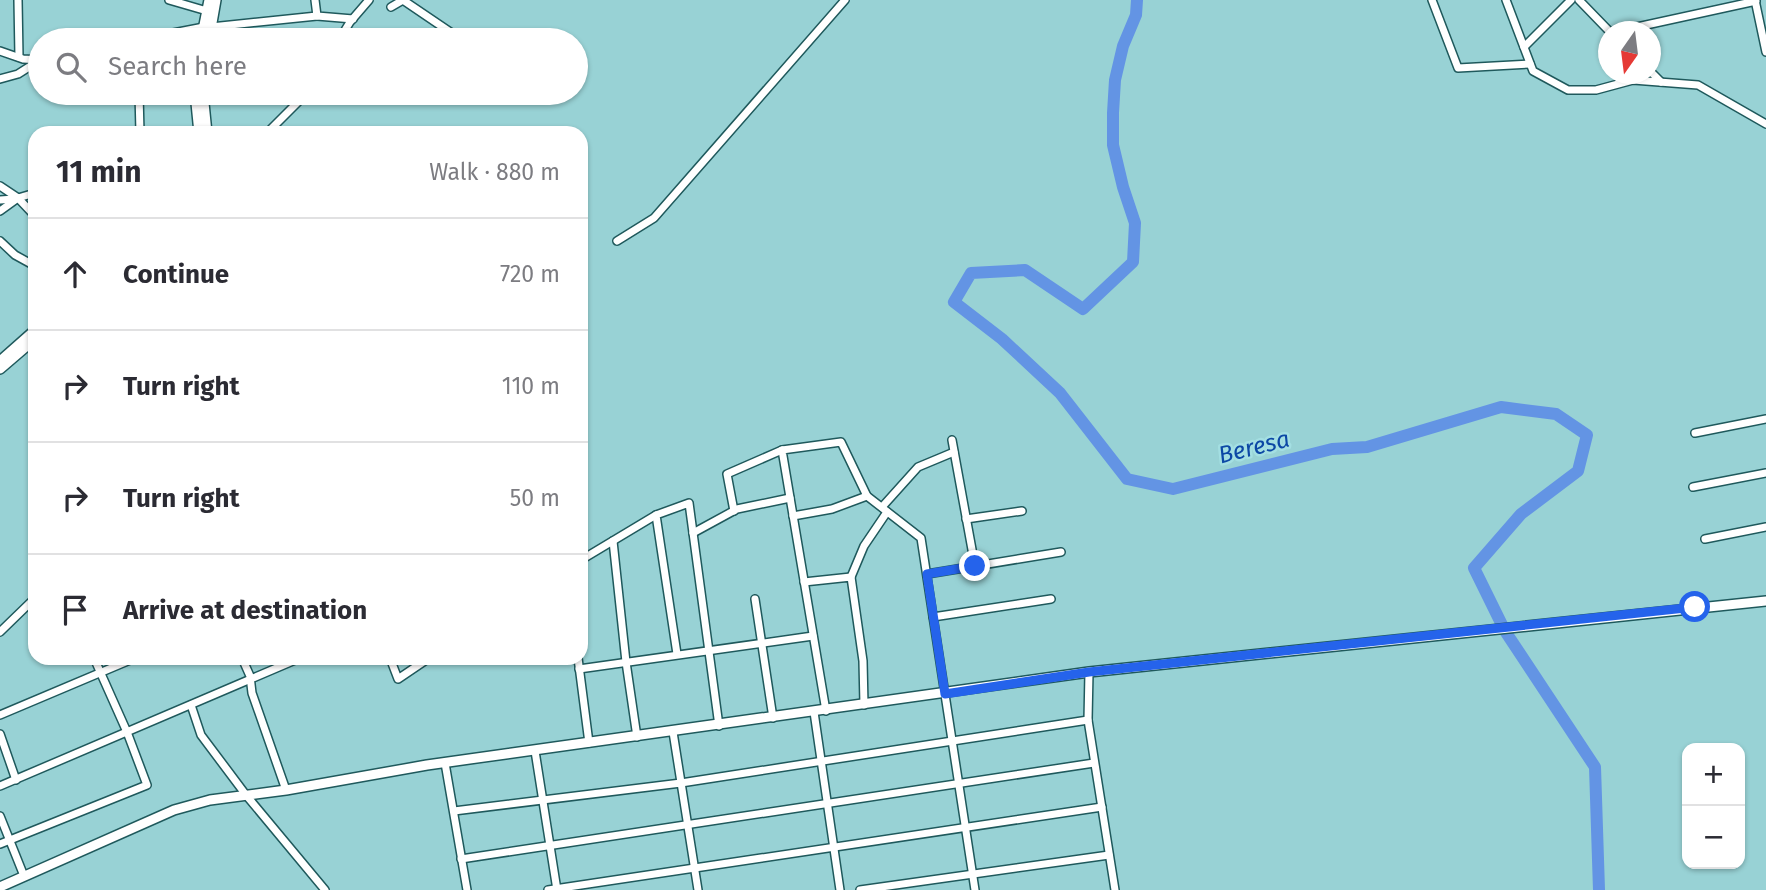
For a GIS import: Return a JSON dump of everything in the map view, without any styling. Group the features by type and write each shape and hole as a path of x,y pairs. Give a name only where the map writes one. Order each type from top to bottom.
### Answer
{"street":[{"path":"18,0 19,57"},
{"path":"169,0 207,11"},
{"path":"208,27 209,0"},
{"path":"208,27 216,0"},
{"path":"315,0 317,16"},
{"path":"347,28 369,0"},
{"path":"391,7 403,0 444,28"},
{"path":"617,241 654,218 845,0"},
{"path":"1432,0 1458,68 1530,64"},
{"path":"1506,0 1533,71 1568,90 1596,90 1618,84"},
{"path":"1524,47 1571,0"},
{"path":"1579,0 1601,21"},
{"path":"1661,21 1756,0 1766,52"},
{"path":"203,28 317,16 353,19"},
{"path":"0,51 28,58"},
{"path":"0,79 18,74 28,68"},
{"path":"1661,82 1698,85 1766,124"},
{"path":"140,105 141,126"},
{"path":"196,105 198,126"},
{"path":"204,105 207,126"},
{"path":"274,126 295,105"},
{"path":"0,186 28,209"},
{"path":"0,200 28,195"},
{"path":"0,211 18,198"},
{"path":"0,241 15,255 28,262"},
{"path":"0,361 28,336"},
{"path":"0,369 28,345"},
{"path":"1695,433 1766,419"},
{"path":"952,440 975,566"},
{"path":"734,511 727,474 782,450 841,442 867,496 921,538 975,890"},
{"path":"782,450 826,710"},
{"path":"864,705 863,661 851,576 864,546 885,510 918,467 954,452"},
{"path":"1693,487 1766,473"},
{"path":"793,516 832,509 867,496"},
{"path":"692,533 734,511 790,498"},
{"path":"588,556 656,515 689,503 719,726"},
{"path":"966,519 1022,511"},
{"path":"656,515 677,654"},
{"path":"1705,539 1766,527"},
{"path":"613,541 626,662 638,737"},
{"path":"927,574 1061,552"},
{"path":"804,582 851,576"},
{"path":"755,599 773,718"},
{"path":"933,617 1051,599"},
{"path":"2,888 174,810 210,800 445,763 1089,672 1766,601"},
{"path":"0,632 28,605"},
{"path":"579,670 813,636"},
{"path":"0,844 147,785 97,665"},
{"path":"0,715 118,665"},
{"path":"245,665 286,790"},
{"path":"0,786 284,665"},
{"path":"393,665 398,679 419,665"},
{"path":"579,665 589,743"},
{"path":"1089,672 1088,720 1115,890"},
{"path":"191,705 201,735 246,795 325,890"},
{"path":"814,712 840,890"},
{"path":"454,811 681,783 1088,720"},
{"path":"673,732 698,890"},
{"path":"0,734 16,780"},
{"path":"535,751 554,890 1101,807"},
{"path":"445,763 467,890"},
{"path":"461,859 1094,763"},
{"path":"0,816 24,876"},
{"path":"859,890 1109,855"}],"waterway":[{"name":"Beresa","path":"1137,0 1136,15 1123,46 1115,80 1113,113 1113,145 1135,223 1133,262 1083,309 1025,270 971,273 954,302 1002,339 1060,393 1127,479 1173,489 1332,449 1367,447 1501,407 1556,414 1587,435 1578,471 1521,514 1474,568 1505,631 1595,767 1599,890"}],"route":[{"path":"975,566 927,574 945,694 1089,672 1695,607"}]}
